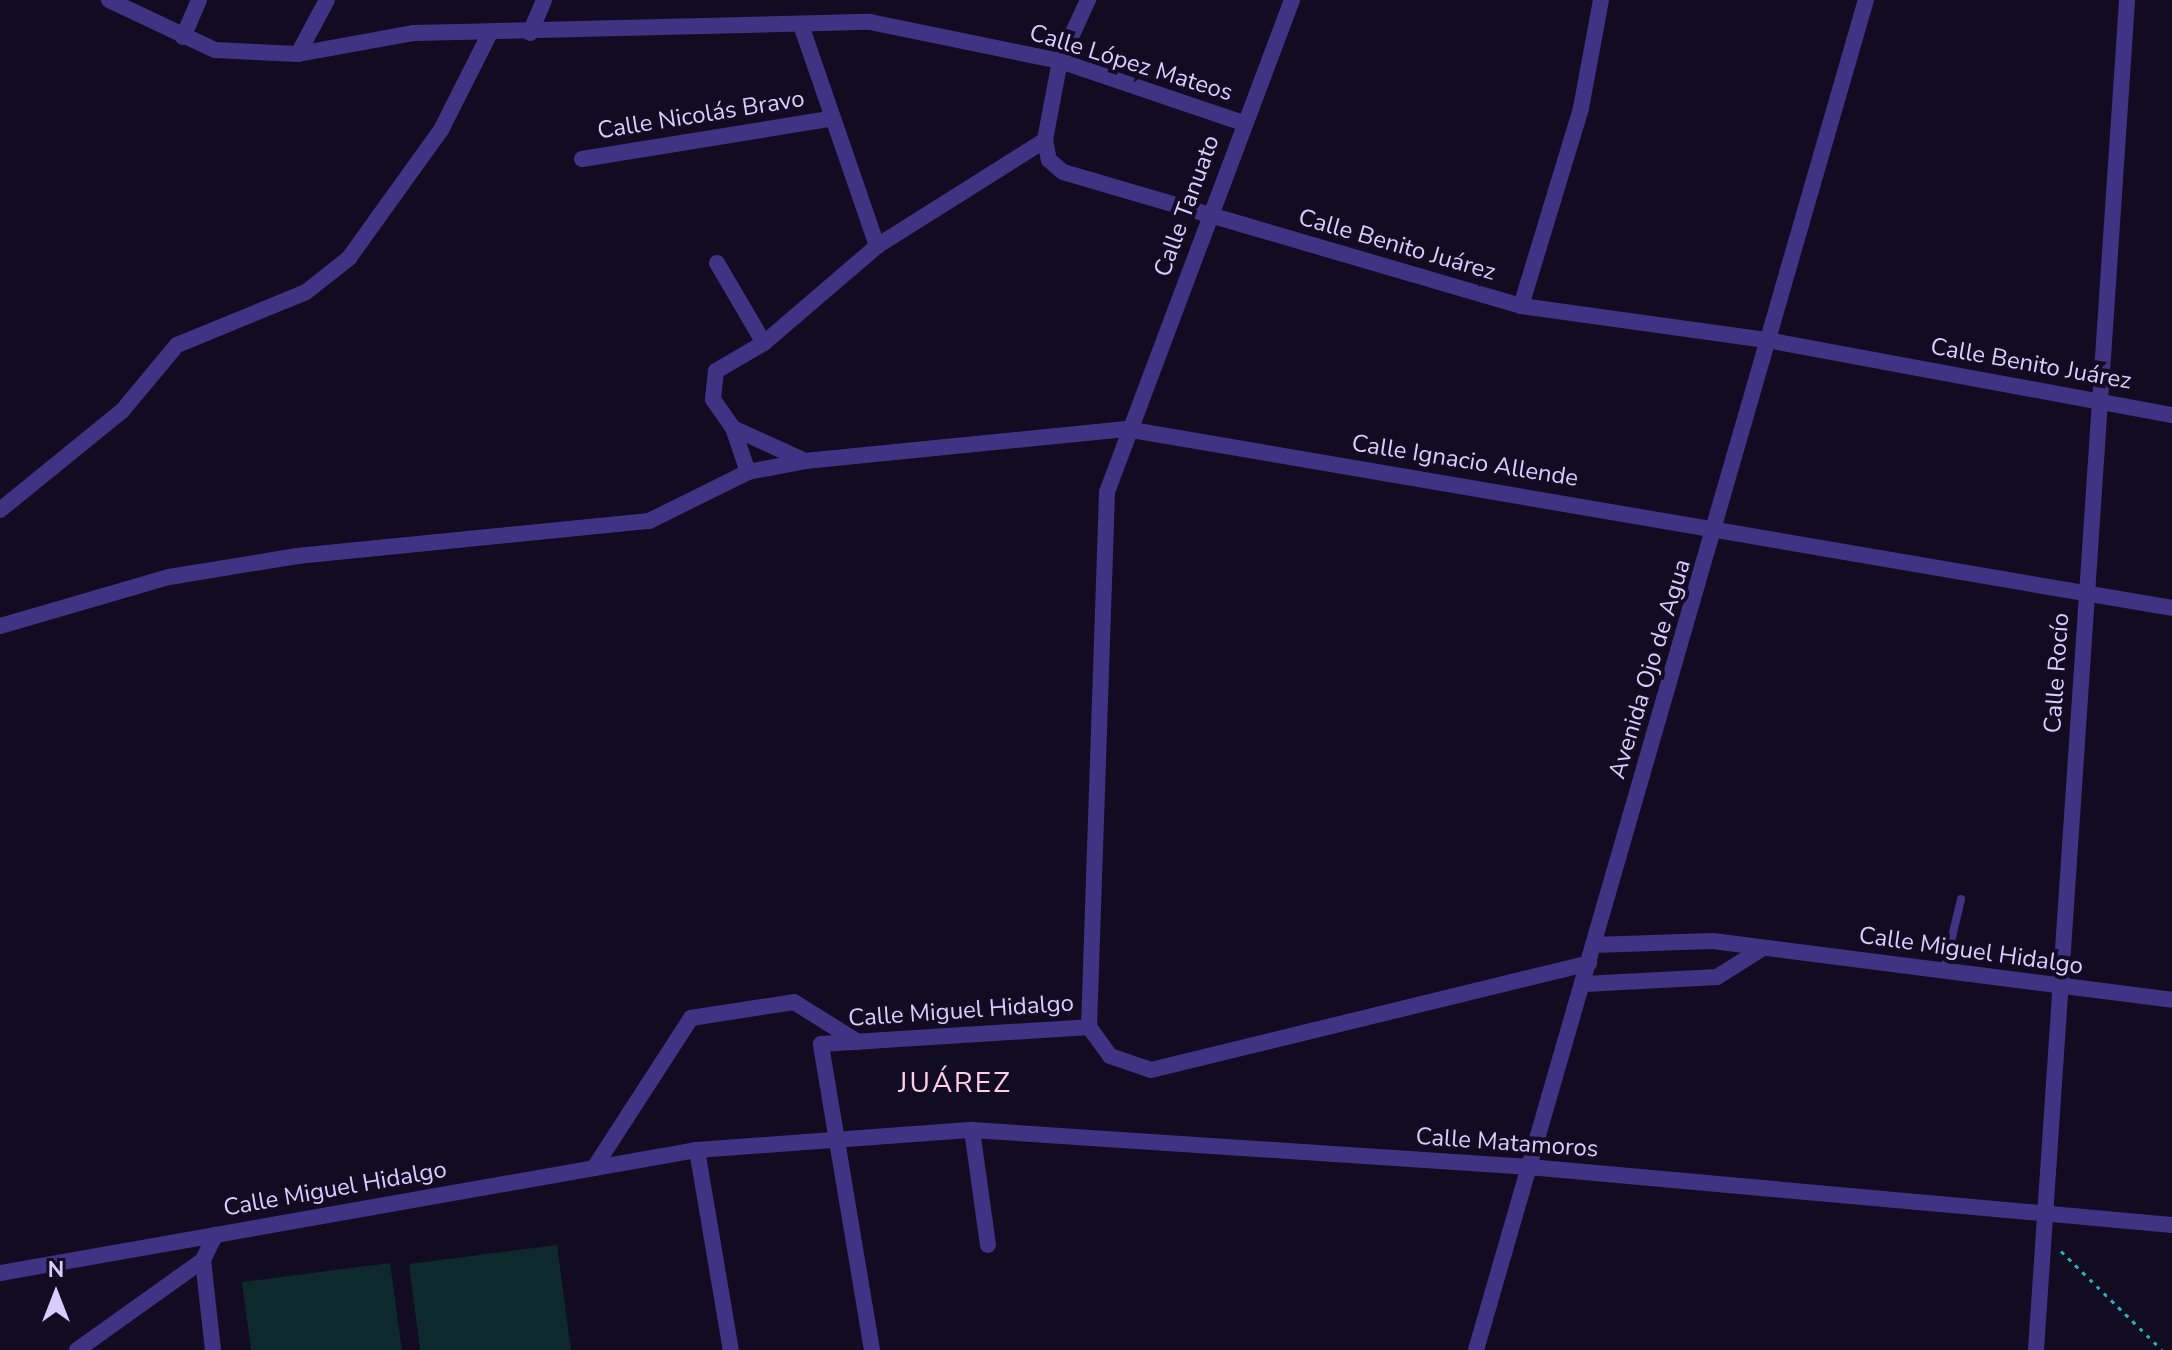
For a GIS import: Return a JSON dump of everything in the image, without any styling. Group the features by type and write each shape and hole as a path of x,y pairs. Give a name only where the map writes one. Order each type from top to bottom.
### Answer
{"street":[{"name":"Calle López Mateos","path":"109,0 215,50 298,54 414,33 802,28 870,22 1060,61 1243,123"},
{"path":"183,37 199,0"},
{"path":"298,54 327,0"},
{"path":"530,33 544,0"},
{"path":"748,472 733,428 713,399 711,383 716,371 764,343 877,246 1045,140 1060,61 1088,0"},
{"name":"Calle Tanuato","path":"1089,1027 1107,492 1126,429 1211,218 1243,123 1292,0"},
{"path":"1521,306 1581,108 1601,0"},
{"name":"Avenida Ojo de Agua","path":"1476,1350 1772,341 1866,0"},
{"name":"Calle Rocío","path":"2036,1350 2127,0"},
{"path":"802,28 828,119 877,246"},
{"path":"0,510 122,411 177,345 306,292 349,258 441,130 490,33"},
{"name":"Calle Nicolás Bravo","path":"582,159 828,119"},
{"name":"Calle Benito Juárez","path":"1045,140 1049,160 1063,172 1211,218 1521,306 1772,341 2172,415"},
{"path":"717,263 764,343"},
{"path":"733,428 805,461"},
{"name":"Calle Ignacio Allende","path":"0,626 169,577 297,556 649,521 748,472 805,461 1126,429 2172,608"},
{"name":"Calle Miguel Hidalgo","path":"1593,945 1713,941 2060,989 2172,1000"},
{"path":"1585,984 1717,977 1763,948"},
{"name":"Calle Miguel Hidalgo","path":"0,1273 697,1150 837,1141 821,1044 1089,1027 1110,1056 1151,1070 1589,963"},
{"path":"594,1168 691,1018 794,1002 858,1042"},
{"path":"972,1130 988,1245"},
{"name":"Calle Matamoros","path":"837,1141 972,1130 1529,1167 2172,1225"},
{"path":"837,1141 872,1350"},
{"path":"697,1150 731,1350"},
{"path":"77,1350 203,1260 215,1235"},
{"path":"203,1260 213,1350"}],"lane":[{"path":"1944,971 1961,899"}],"path":[{"path":"2043,1234 2162,1350"}],"green space":[{"path":"557,1245 571,1350 420,1350 409,1264"},
{"path":"390,1263 402,1350 251,1350 242,1282"}],"district":[{"name":"JUÁREZ","path":"955,1083"}]}
